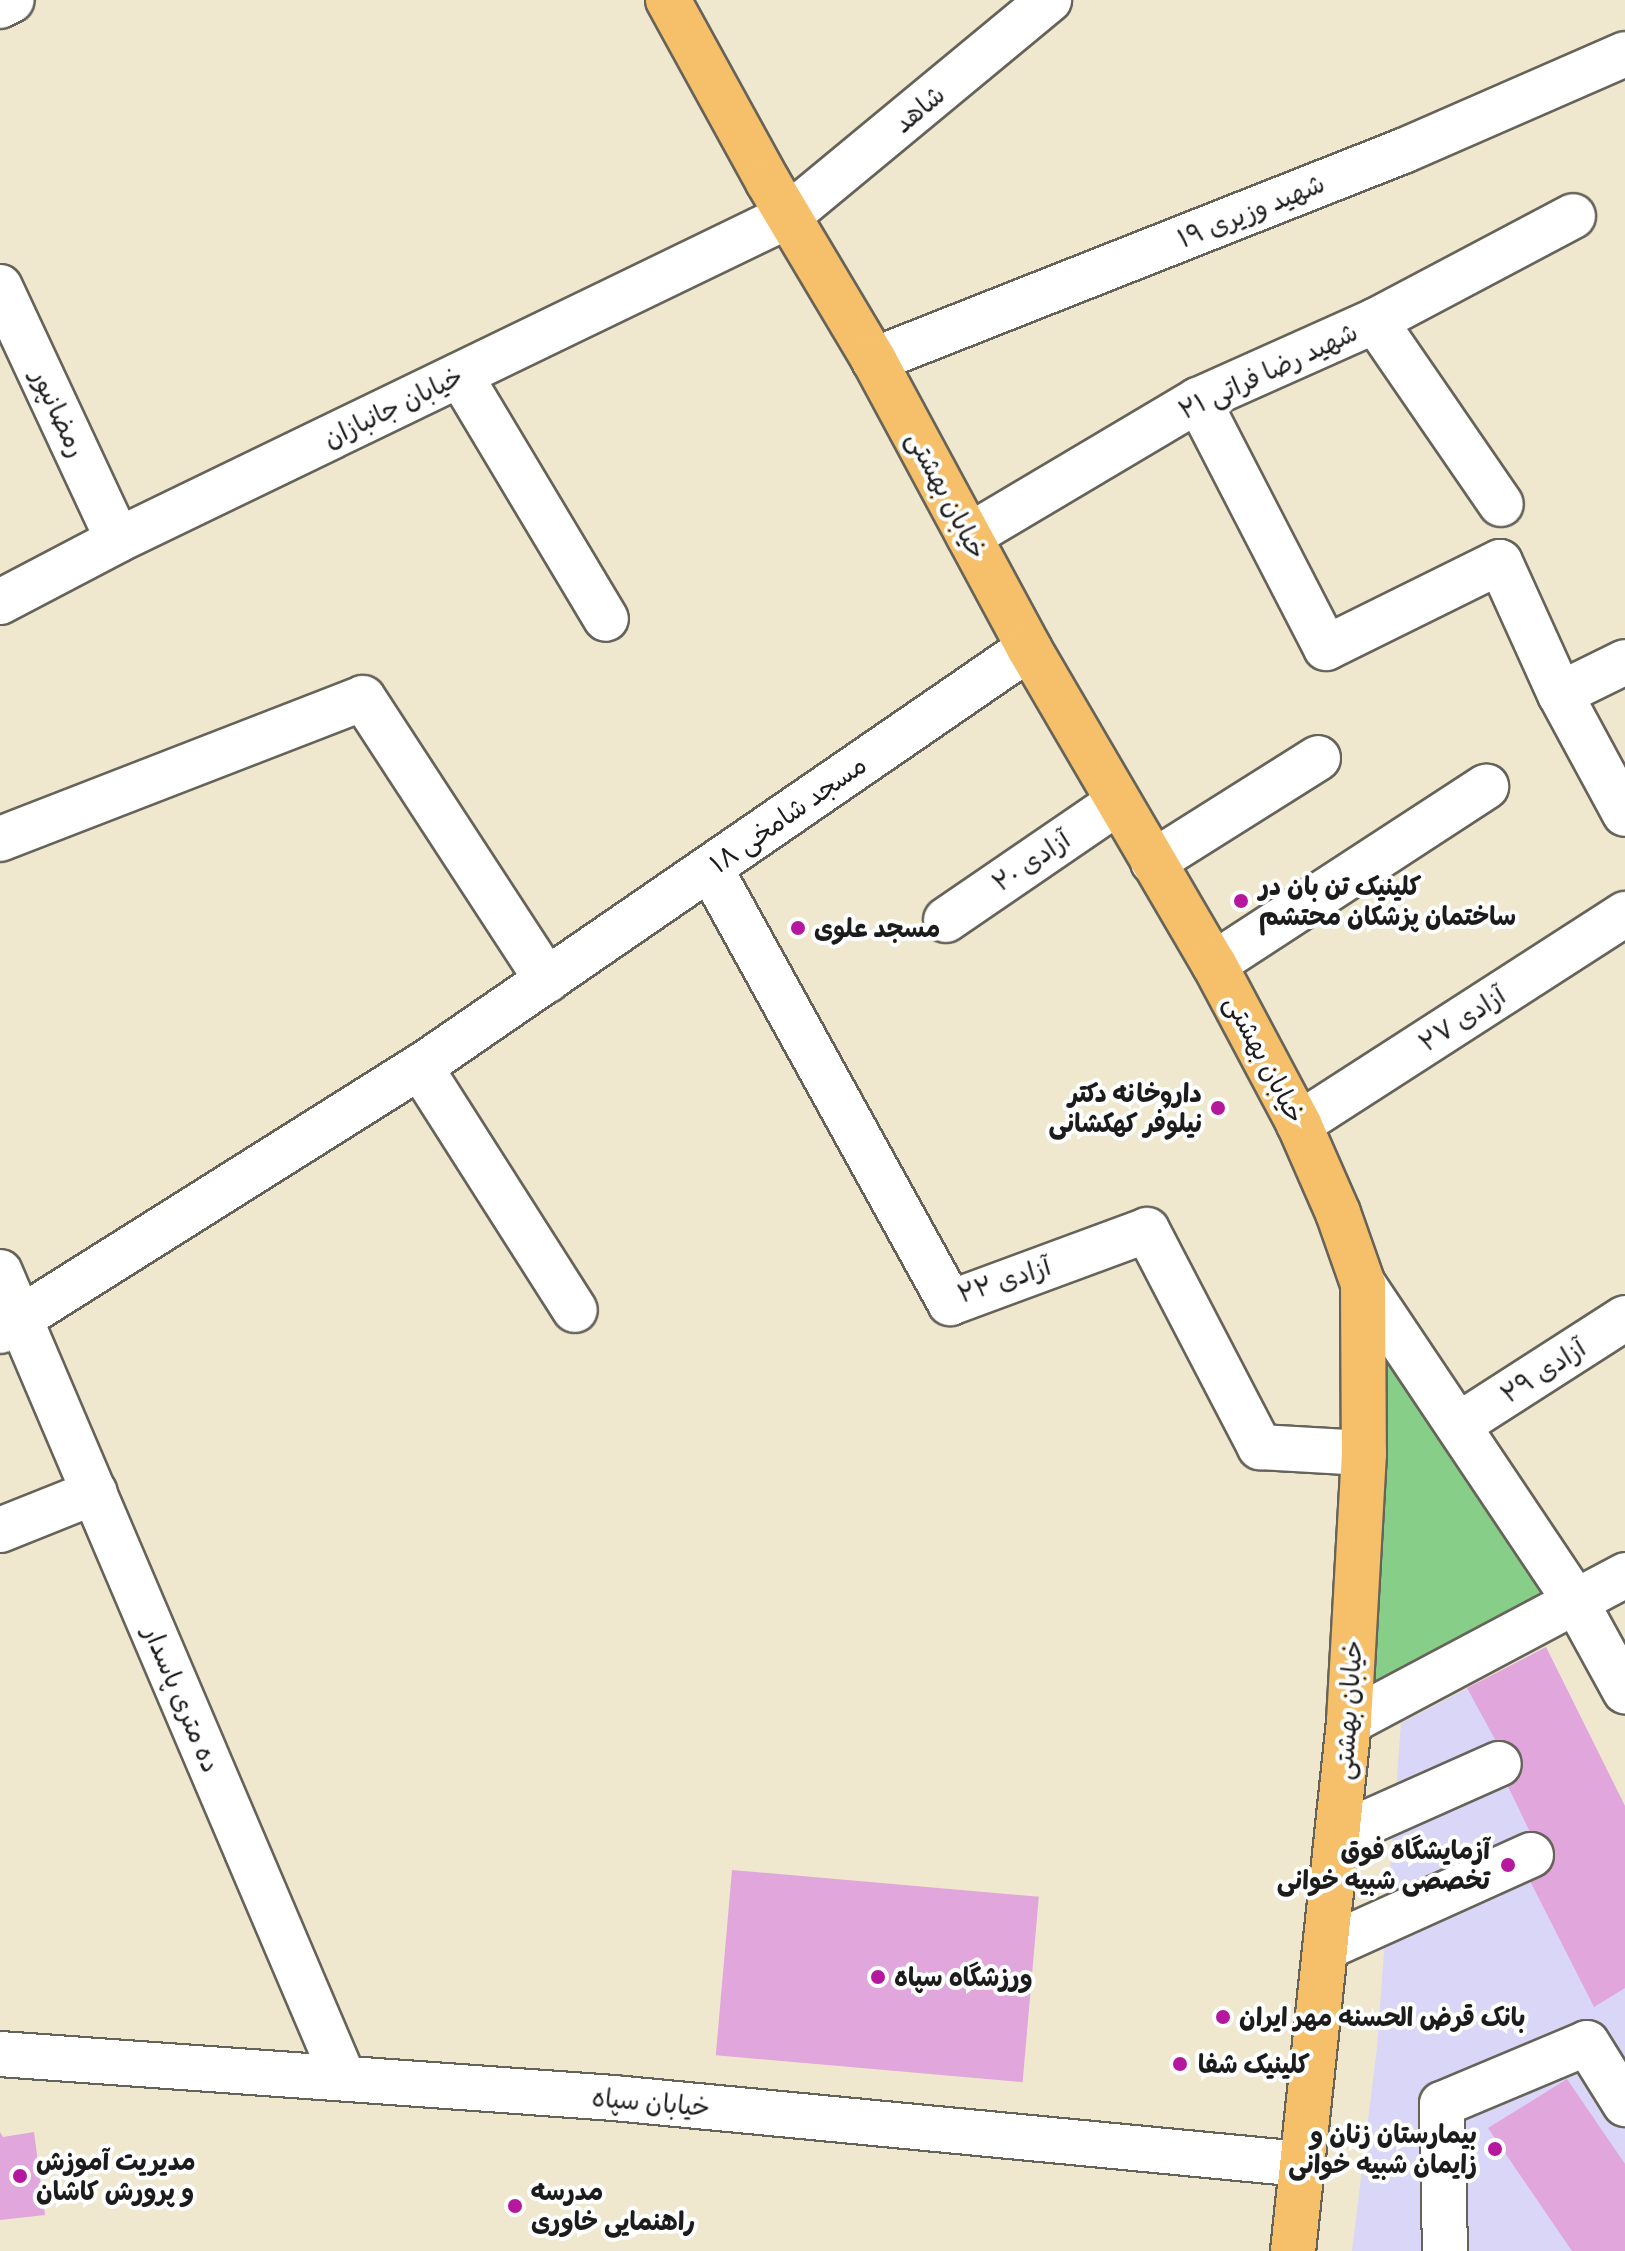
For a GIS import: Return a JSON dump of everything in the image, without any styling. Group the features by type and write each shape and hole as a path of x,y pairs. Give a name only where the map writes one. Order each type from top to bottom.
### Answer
{"main road":[{"name":"خیابان بهشتی","path":"668,0 788,216 874,360 1029,648 1214,964 1299,1124 1338,1213 1363,1284 1364,1453 1349,1722 1293,2251"}],"street":[{"path":"0,6 12,0"},
{"name":"شاهد","path":"788,216 1049,0"},
{"name":"شهید وزیری ۱۹","path":"874,360 1403,151 1625,54"},
{"name":"خیابان جانبازان","path":"0,602 118,540 788,216"},
{"name":"شهید رضا فراتی ۲۱","path":"969,536 1198,400 1375,321 1573,216"},
{"name":"رمضانپور","path":"0,287 118,540"},
{"path":"1375,321 1501,504"},
{"path":"460,375 606,619"},
{"path":"1198,400 1326,648 1500,562 1560,694 1625,814"},
{"name":"مسجد شامخی ۱۸","path":"10,1326 420,1067 1029,648"},
{"path":"1560,694 1625,662"},
{"path":"0,839 363,698 547,980"},
{"path":"1153,862 1318,758"},
{"path":"1214,964 1486,787"},
{"name":"آزادی ۲۰","path":"946,920 1117,803"},
{"name":"آزادی ۲۲","path":"710,868 950,1303 1147,1230 1260,1447 1364,1453"},
{"name":"آزادی ۲۷","path":"1299,1124 1625,914"},
{"path":"420,1067 575,1310"},
{"name":"ده متری پاسدار","path":"0,1272 10,1326 95,1492 343,2077"},
{"path":"1363,1284 1460,1424 1576,1602 1625,1691"},
{"name":"آزادی ۲۹","path":"1460,1424 1625,1318"},
{"path":"0,1530 95,1492"},
{"path":"1349,1722 1625,1575"},
{"path":"1337,1836 1499,1764"},
{"path":"1325,1948 1531,1855"},
{"path":"1445,2251 1442,2104 1587,2043 1625,2104"},
{"name":"خیابان سپاه","path":"0,2054 614,2098 1301,2164"}],"shaded area":[{"path":"1546,1647 1625,1806 1625,2251 1352,2251 1377,2047 1401,1723"}],"green space":[{"path":"1380,1332 1550,1593 1374,1681 1381,1515"}],"building":[{"path":"1546,1647 1625,1806 1625,1988 1594,2007 1523,1867 1542,1857 1500,1770 1509,1765 1467,1688"},
{"name":"ورزشگاه سپاه","path":"732,1870 1039,1897 1023,2082 716,2055"},
{"path":"1567,2079 1625,2164 1625,2251 1572,2251 1488,2128"},
{"name":"مدیریت آموزش و پرورش کاشان","path":"0,2132 3,2137 34,2132 45,2215 0,2220"}],"place":[{"name":"کلینیک تن بان در ساختمان پزشکان محتشم","path":"1241,901"},
{"name":"مسجد علوی","path":"798,928"},
{"name":"داروخانه دکتر نیلوفر کهکشانی","path":"1218,1108"},
{"name":"آزمایشگاه فوق تخصصی شبیه خوانی","path":"1508,1865"},
{"name":"ورزشگاه سپاه","path":"878,1977"},
{"name":"بانک قرض الحسنه مهر ایران","path":"1223,2017"},
{"name":"کلینیک شفا","path":"1180,2064"},
{"name":"بیمارستان زنان و زایمان شبیه خوانی","path":"1495,2149"},
{"name":"مدیریت آموزش و پرورش کاشان","path":"20,2176"},
{"name":"مدرسه راهنمایی خاوری","path":"515,2206"}]}
